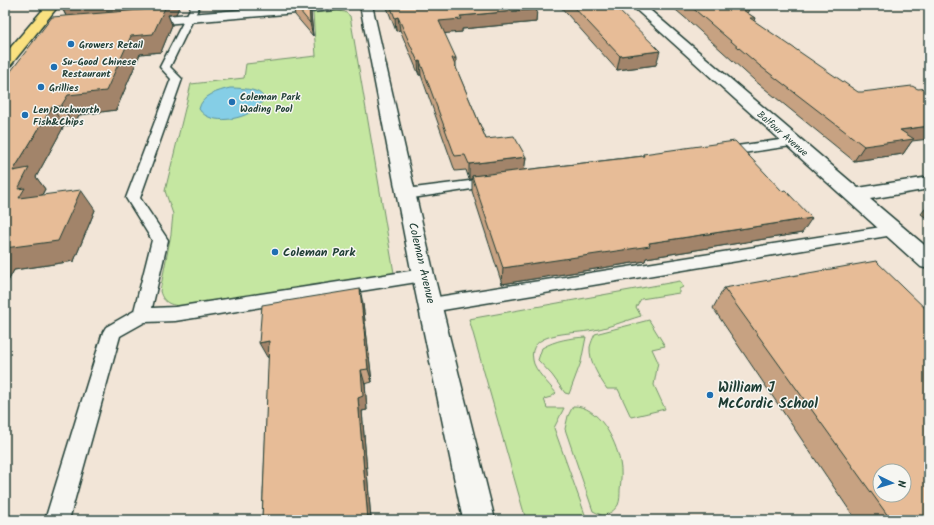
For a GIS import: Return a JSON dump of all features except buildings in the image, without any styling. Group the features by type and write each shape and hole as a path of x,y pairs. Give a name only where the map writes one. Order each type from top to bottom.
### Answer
{"main road":[{"path":"5,63 53,5"}],"street":[{"path":"130,23 193,11 344,5"},
{"name":"Coleman Avenue","path":"366,5 423,275 431,304 479,520"},
{"name":"Balfour Avenue","path":"637,5 929,261"},
{"path":"30,32 45,30"},
{"path":"854,195 929,183"}],"lane":[{"path":"142,315 160,240 133,198 177,80 165,67 193,11"},
{"path":"709,154 794,142"},
{"path":"406,194 507,180"},
{"path":"431,304 894,230"},
{"path":"57,520 112,332 142,315 175,314 423,275"}],"green space":[{"name":"Coleman Park","path":"336,11 345,12 350,16 394,273 185,306 169,303 163,299 160,291 171,234 173,214 165,191 191,84 244,78 246,64 316,56 313,13"},
{"path":"680,281 683,287 679,289 679,293 641,299 636,307 641,316 601,329 552,336 543,339 537,344 533,351 534,364 539,373 556,393 551,397 544,399 547,408 564,408 554,428 587,520 526,520 469,319"},
{"path":"649,320 665,346 652,349 658,362 654,385 665,409 631,417 618,389 607,389 598,374 591,358 590,347 595,334"},
{"path":"586,337 581,362 569,394 565,393 552,375 538,360 542,348 563,340"},
{"path":"573,406 582,407 598,417 610,434 618,453 621,465 619,502 610,513 603,516 593,511 565,429 568,416"}],"water":[{"name":"Coleman Park Wading Pool","path":"230,88 248,89 260,93 263,96 262,101 258,107 237,118 219,119 204,115 199,109 203,100 211,94"}],"place":[{"name":"Growers Retail","path":"71,44"},
{"name":"Su-Good Chinese Restaurant","path":"54,67"},
{"name":"Grillies","path":"41,87"},
{"name":"Coleman Park Wading Pool","path":"232,102"},
{"name":"Len Duckworth Fish&Chips","path":"25,115"},
{"name":"Coleman Park","path":"275,252"},
{"name":"William J McCordic School","path":"710,395"}]}
